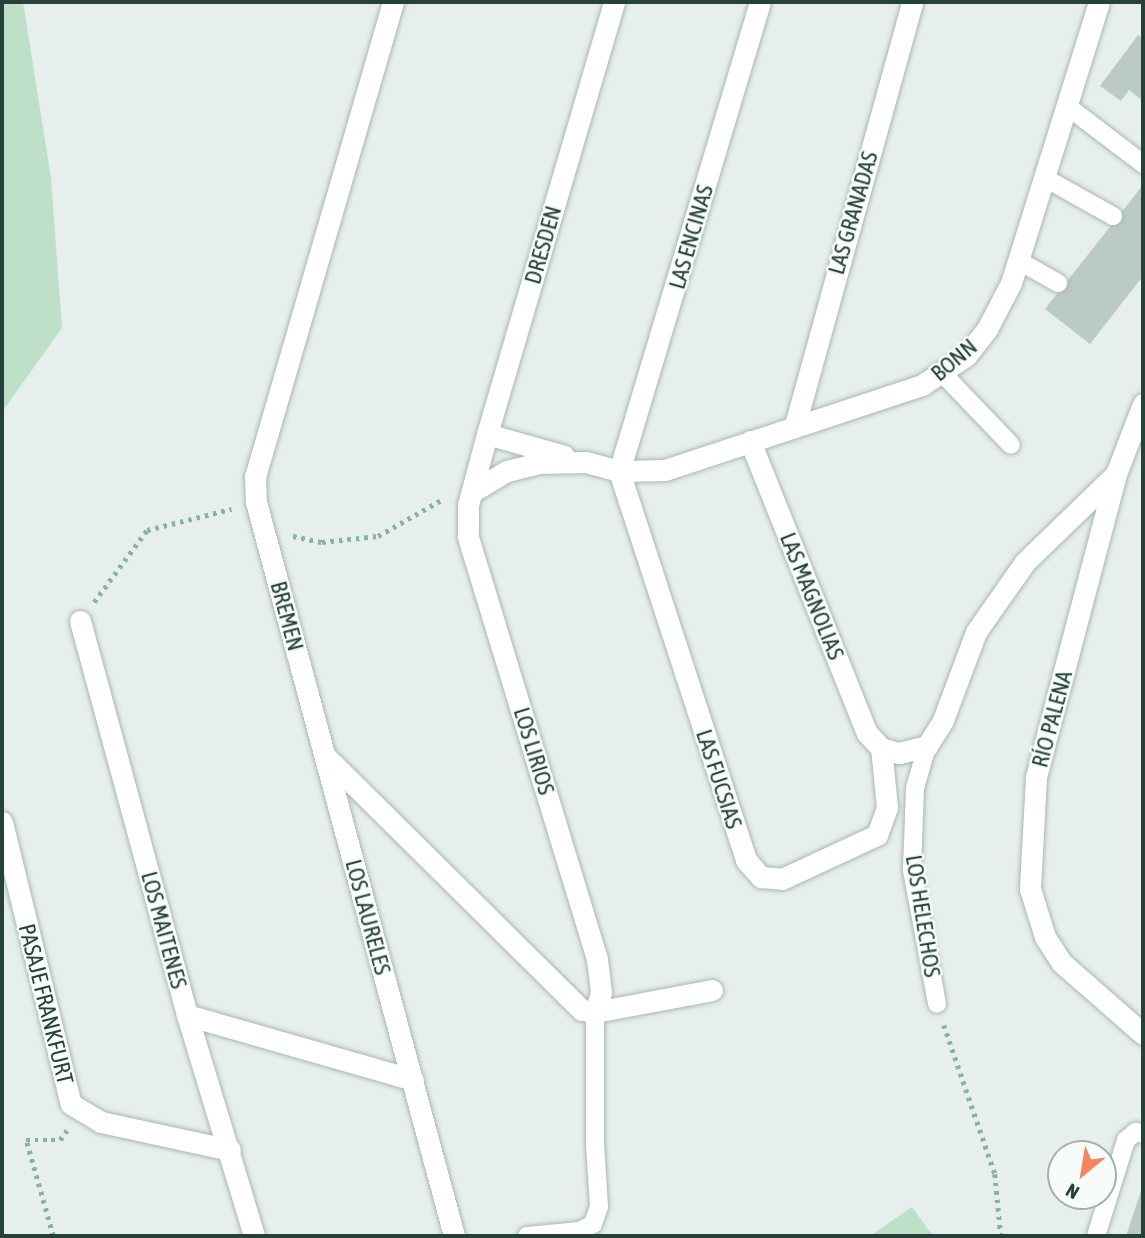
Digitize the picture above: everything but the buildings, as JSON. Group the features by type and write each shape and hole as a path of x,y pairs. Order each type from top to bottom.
{"street":[{"name":"BREMEN","path":"323,754 256,502 255,476 393,2"},
{"name":"DRESDEN","path":"475,490 487,434 614,2"},
{"name":"LAS ENCINAS","path":"619,471 760,2"},
{"name":"LAS GRANADAS","path":"795,425 912,2"},
{"name":"BONN","path":"487,434 619,471 665,470 922,385 943,374 966,356 987,329 1019,261 1099,2"},
{"name":"RÍO PALENA","path":"1143,404 1116,474 1037,777 1030,889 1045,937 1062,962 1120,1010 1143,1034"},
{"name":"LAS MAGNOLIAS","path":"750,441 867,733 881,748"},
{"name":"BONN","path":"475,490 507,471 538,463 586,462"},
{"name":"LAS FUCSIAS","path":"619,471 746,860 761,877 782,879 877,835 887,807 881,748"},
{"path":"881,748 899,753 927,746 943,720 976,632 1025,562 1116,474"},
{"name":"LOS LIRIOS","path":"475,490 468,505 468,536 597,959 601,992 595,1012"},
{"name":"LOS MAITENES","path":"80,621 187,1015 254,1236"},
{"path":"323,754 582,1010 595,1012 712,990"},
{"name":"LOS LAURELES","path":"323,754 414,1080 454,1236"},
{"name":"PASAJE FRANKFURT","path":"2,822 67,1093 79,1111 101,1122 230,1150"},
{"path":"1120,1010 1143,1012"},
{"path":"187,1015 414,1080"}],"lane":[{"path":"1067,106 1143,164"},
{"path":"1045,178 1112,216"},
{"path":"1019,261 1058,283"},
{"path":"943,374 1011,445"},
{"name":"LOS HELECHOS","path":"927,746 915,788 912,870 937,1004"},
{"path":"527,1236 580,1231 593,1224 600,1207 595,1143 595,1012"},
{"path":"1096,1236 1126,1140 1136,1132 1143,1134"}],"path":[{"path":"264,530 322,542 378,536 443,499 475,490"},
{"path":"80,621 146,530 256,502"},
{"path":"937,1004 995,1174 1001,1236"},
{"path":"53,1236 26,1140 61,1140 79,1111"}],"green space":[{"path":"2,2 23,2 51,178 62,328 2,412"},
{"path":"912,1207 933,1236 870,1236"}]}
